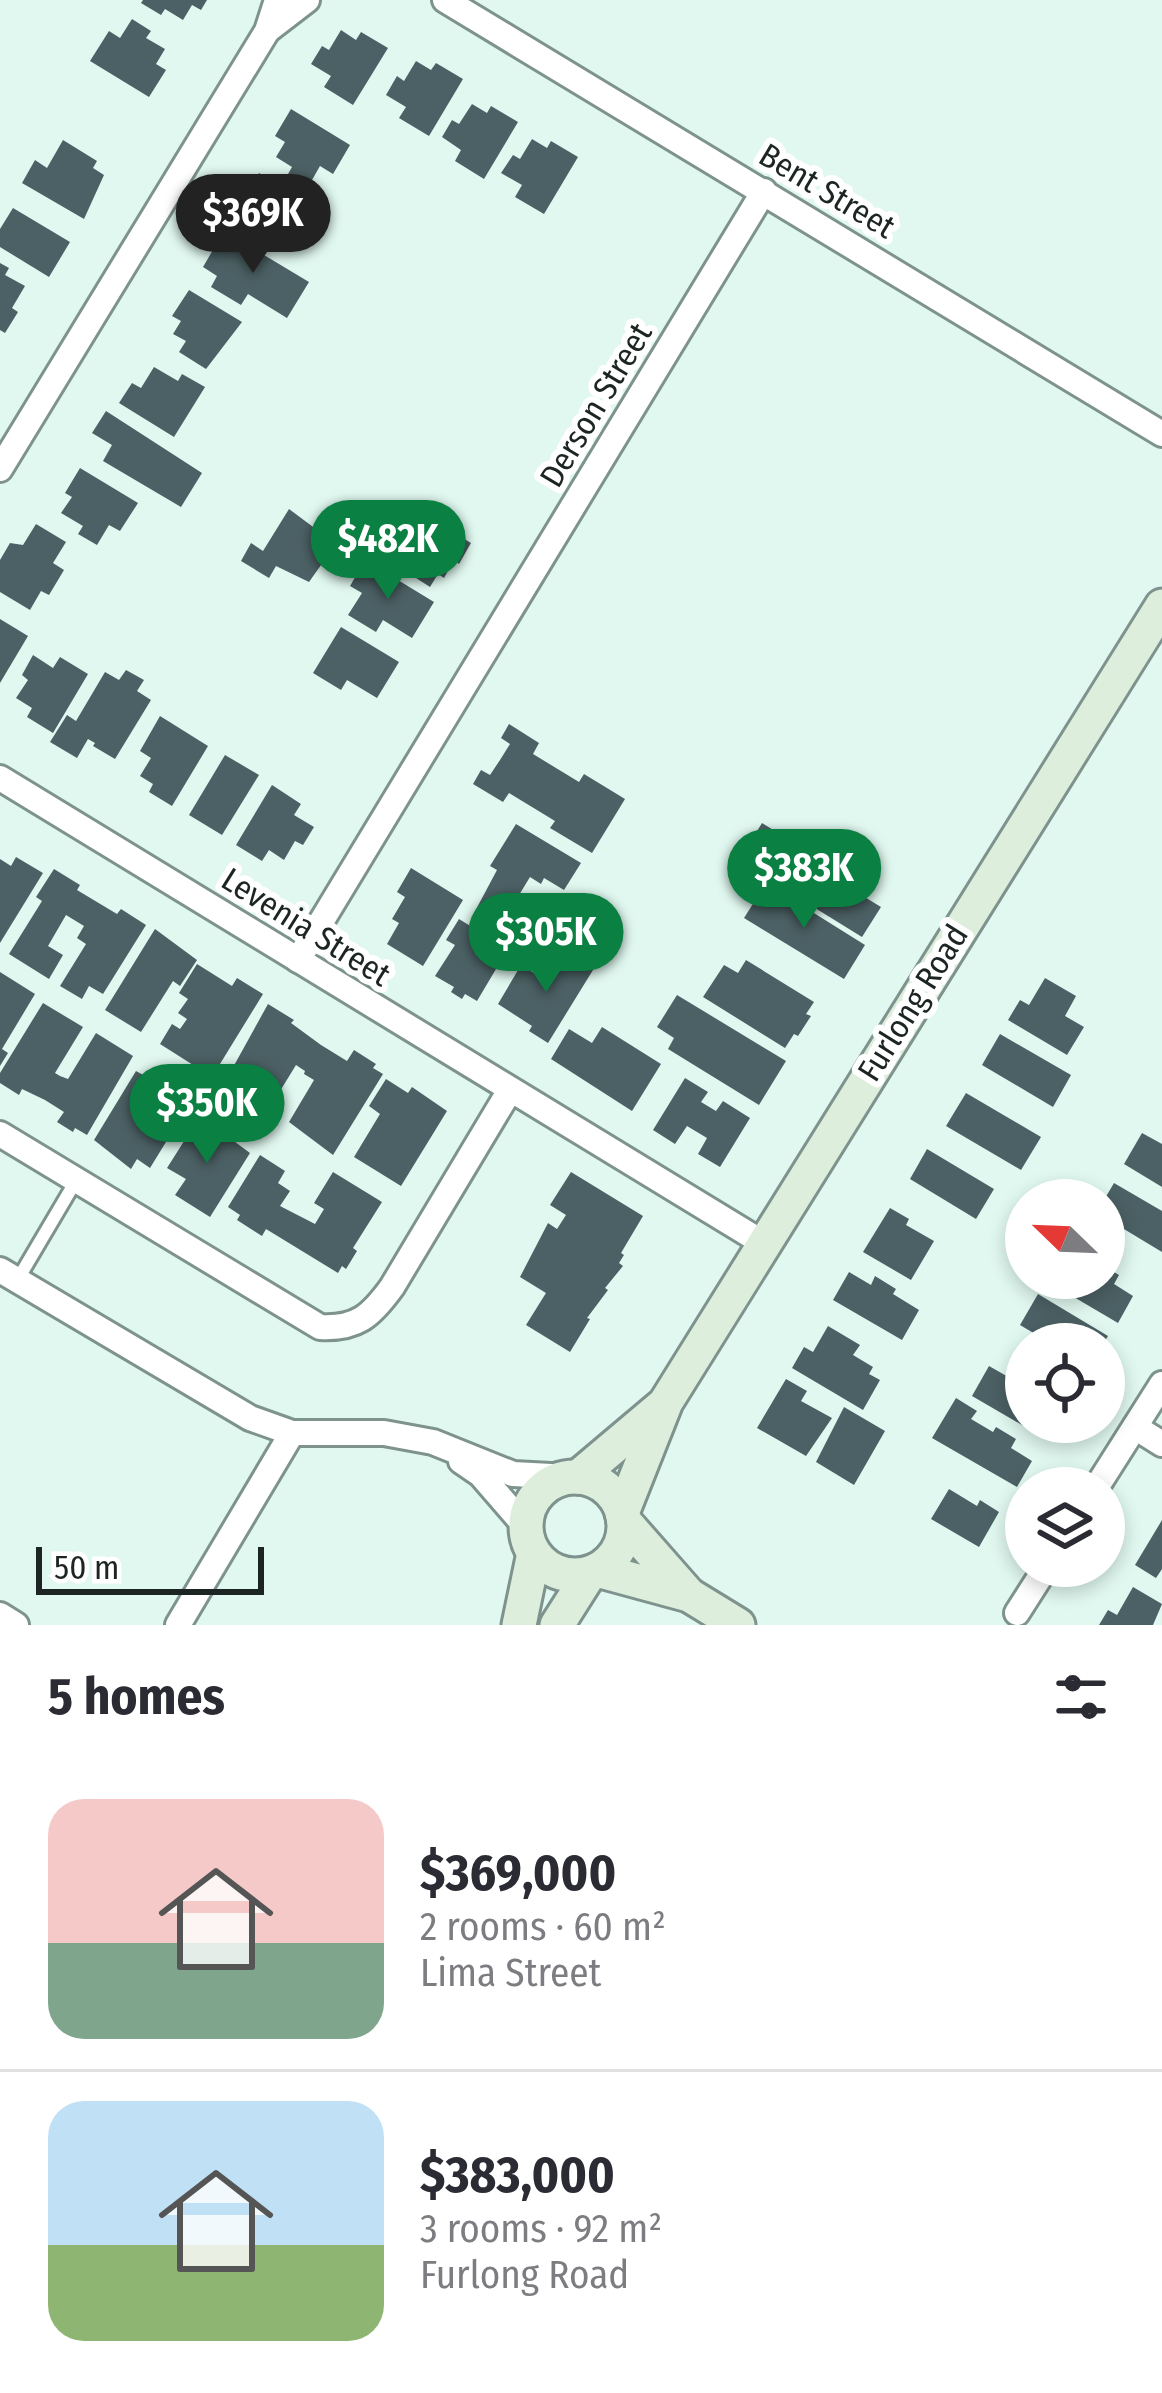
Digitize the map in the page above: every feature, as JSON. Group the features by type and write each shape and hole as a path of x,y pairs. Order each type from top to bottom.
{"main road":[{"name":"Furlong Road","path":"623,1517 666,1402 1162,606"},
{"name":"Furlong Road","path":"574,1477 666,1402"},
{"path":"519,1625 530,1540 528,1513 544,1489 574,1477 601,1484 689,1595"},
{"path":"557,1625 594,1571 618,1549 623,1517"},
{"path":"530,1540 559,1572 594,1571 689,1595 738,1625"}],"street":[{"path":"0,470 267,31 277,0"},
{"path":"267,31 308,0"},
{"name":"Bent Street","path":"451,2 1162,434"},
{"name":"Derson Street","path":"298,960 764,191"},
{"name":"Levenia Street","path":"0,778 763,1243"},
{"path":"0,1134 320,1327 345,1328 370,1317 392,1287 510,1090"},
{"path":"9,1275 233,1409 292,1433 384,1433 433,1442 513,1474 574,1477"},
{"path":"1109,1467 1162,1384"},
{"path":"1135,1427 1162,1444"},
{"path":"178,1625 292,1433"},
{"path":"433,1442 480,1474 530,1540"},
{"path":"1017,1613 1034,1587"},
{"path":"0,1615 16,1625"}],"lane":[{"path":"9,1275 77,1179"}],"building":[{"path":"143,0 207,0 201,10 192,5 183,20 165,9 161,15"},
{"path":"132,19 151,31 146,38 165,49 156,64 166,70 149,97 90,61 109,31 120,38"},
{"path":"341,30 356,40 361,32 388,48 353,105 324,87 331,76 311,64 322,46 329,50"},
{"path":"416,61 431,70 436,63 463,79 429,136 399,118 406,107 386,95 397,76 404,81"},
{"path":"472,104 487,113 491,106 518,122 484,179 455,161 461,150 442,137 452,120 459,124"},
{"path":"291,109 350,145 333,174 320,166 308,187 288,174 292,167 276,157 285,142 275,136"},
{"path":"532,139 547,148 551,141 578,157 544,214 515,197 522,185 501,173 513,155 520,159"},
{"path":"63,140 97,161 93,168 104,175 84,219 22,183 35,160 47,168"},
{"path":"259,173 314,207 285,252 255,234 261,223 237,209"},
{"path":"13,208 70,242 49,277 0,247 0,229"},
{"path":"224,231 309,282 287,318 248,294 241,305 211,287 217,276 203,267"},
{"path":"0,263 9,268 5,275 25,286 12,308 18,312 5,333 0,330"},
{"path":"189,290 242,322 206,369 179,352 186,341 173,334 181,321 172,316"},
{"path":"154,367 178,381 182,374 205,387 174,437 119,403 132,383 141,388"},
{"path":"106,411 202,473 181,507 103,461 112,445 92,433"},
{"path":"80,468 138,503 120,531 109,525 97,545 78,534 83,526 61,513 72,497 65,493"},
{"path":"405,503 471,543 459,564 454,560 444,578 438,574 430,587 399,567 409,550 385,536"},
{"path":"289,509 336,544 309,582 276,566 269,578 241,561 251,543 263,551"},
{"path":"36,524 66,542 53,563 64,570 49,595 41,591 30,610 0,592 0,560 10,543 23,545"},
{"path":"365,560 434,602 412,638 383,620 376,632 348,615 362,593 350,586"},
{"path":"0,619 28,636 0,683"},
{"path":"341,627 399,662 377,698 347,680 341,690 313,673"},
{"path":"33,655 53,668 60,657 88,674 53,733 27,717 32,708 16,698 28,680 22,675"},
{"path":"126,670 144,680 137,691 151,700 115,759 88,739 77,758 50,742 67,715 76,721 105,672 119,680"},
{"path":"160,716 208,746 172,806 149,792 153,784 140,776 151,758 140,751"},
{"path":"509,724 539,743 533,754 579,782 584,774 625,799 592,853 550,828 555,821 509,793 503,802 473,784 481,770 490,775 510,744 501,738"},
{"path":"225,755 259,775 222,835 189,815"},
{"path":"272,785 301,804 294,815 314,827 303,845 295,841 284,860 269,850 262,861 236,845"},
{"path":"762,823 830,865 834,857 867,878 858,893 881,907 862,937 739,861"},
{"path":"516,824 581,863 564,890 544,878 541,884 530,877 516,900 522,904 518,911 527,917 477,1001 465,994 462,999 451,992 454,987 435,976 455,945 446,940 459,919 480,932 486,923 473,915 497,870 490,866"},
{"path":"16,857 43,873 0,943 0,859 11,866"},
{"path":"411,868 463,900 423,966 387,944 399,923 392,919 405,897 397,892"},
{"path":"54,869 80,885 77,890 146,925 103,994 89,986 82,999 60,986 86,944 77,938 84,926 66,915 48,946 63,955 49,979 9,954 42,901 36,897"},
{"path":"766,883 865,945 844,979 744,918"},
{"path":"155,929 197,960 180,986 173,981 141,1032 105,1010"},
{"path":"563,951 593,970 548,1043 498,1004 521,965 545,980"},
{"path":"746,960 814,1002 806,1014 811,1016 785,1048 703,997 724,965 738,973"},
{"path":"197,964 232,986 237,978 263,994 212,1077 160,1044 172,1024 180,1029 187,1019 178,1013 188,999 179,993"},
{"path":"0,972 35,994 2,1049 8,1053 0,1066"},
{"path":"1045,978 1076,996 1065,1016 1084,1027 1067,1055 1008,1020 1020,1000 1029,1005"},
{"path":"677,995 786,1061 759,1105 668,1049 674,1038 657,1027"},
{"path":"43,1003 83,1027 55,1073 60,1076 68,1079 96,1033 133,1056 87,1135 57,1122 64,1112 45,1100 22,1089 19,1095 0,1083 0,1073"},
{"path":"268,1004 347,1061 354,1050 383,1074 333,1155 289,1122 314,1080 305,1071 296,1065 277,1096 256,1083 249,1094 226,1080"},
{"path":"602,1027 661,1064 632,1111 551,1059 569,1029 592,1043"},
{"path":"1000,1034 1071,1075 1053,1107 982,1065"},
{"path":"136,1071 152,1080 155,1074 179,1089 168,1107 182,1116 150,1168 137,1159 131,1169 94,1140"},
{"path":"685,1078 708,1092 701,1102 716,1111 723,1101 750,1118 720,1167 698,1154 707,1138 687,1126 675,1144 653,1130"},
{"path":"386,1079 408,1093 412,1087 447,1111 401,1186 354,1157 380,1114 369,1106"},
{"path":"966,1093 1041,1137 1021,1170 946,1126"},
{"path":"200,1116 250,1153 210,1217 175,1195 186,1179 167,1168"},
{"path":"1142,1133 1162,1144 1162,1187 1124,1164"},
{"path":"927,1149 994,1189 976,1219 910,1179"},
{"path":"260,1155 285,1171 278,1183 290,1191 280,1206 315,1224 324,1209 314,1203 333,1172 382,1202 353,1248 357,1251 346,1269 342,1266 338,1273 266,1229 262,1236 237,1220 240,1215 228,1207"},
{"path":"571,1172 643,1216 621,1253 623,1266 605,1288 570,1352 526,1325 546,1293 520,1277 548,1223 557,1229 566,1215 550,1205"},
{"path":"1125,1189 1162,1211 1162,1252 1125,1230"},
{"path":"890,1208 909,1219 906,1225 934,1241 911,1280 863,1252"},
{"path":"849,1272 871,1285 875,1276 919,1310 902,1340 833,1300"},
{"path":"1125,1291 1133,1296 1118,1323 1077,1299 1125,1299"},
{"path":"1035,1299 1046,1299 1086,1323 1021,1323"},
{"path":"828,1326 860,1345 853,1355 873,1367 869,1374 880,1380 863,1410 792,1368 804,1347 813,1352"},
{"path":"989,1366 1005,1375 1005,1415 972,1396"},
{"path":"786,1379 807,1391 801,1401 832,1418 806,1456 757,1428"},
{"path":"956,1398 977,1411 971,1419 993,1432 996,1427 1005,1432 1005,1443 1014,1443 1011,1448 1032,1461 1029,1467 1005,1467 1005,1480 932,1438"},
{"path":"844,1407 885,1431 854,1485 816,1462"},
{"path":"949,1489 977,1506 980,1500 999,1512 979,1547 931,1519"},
{"path":"1162,1520 1162,1569 1156,1578 1135,1565"},
{"path":"1133,1587 1162,1604 1153,1625 1099,1625 1108,1610 1117,1615"}]}
